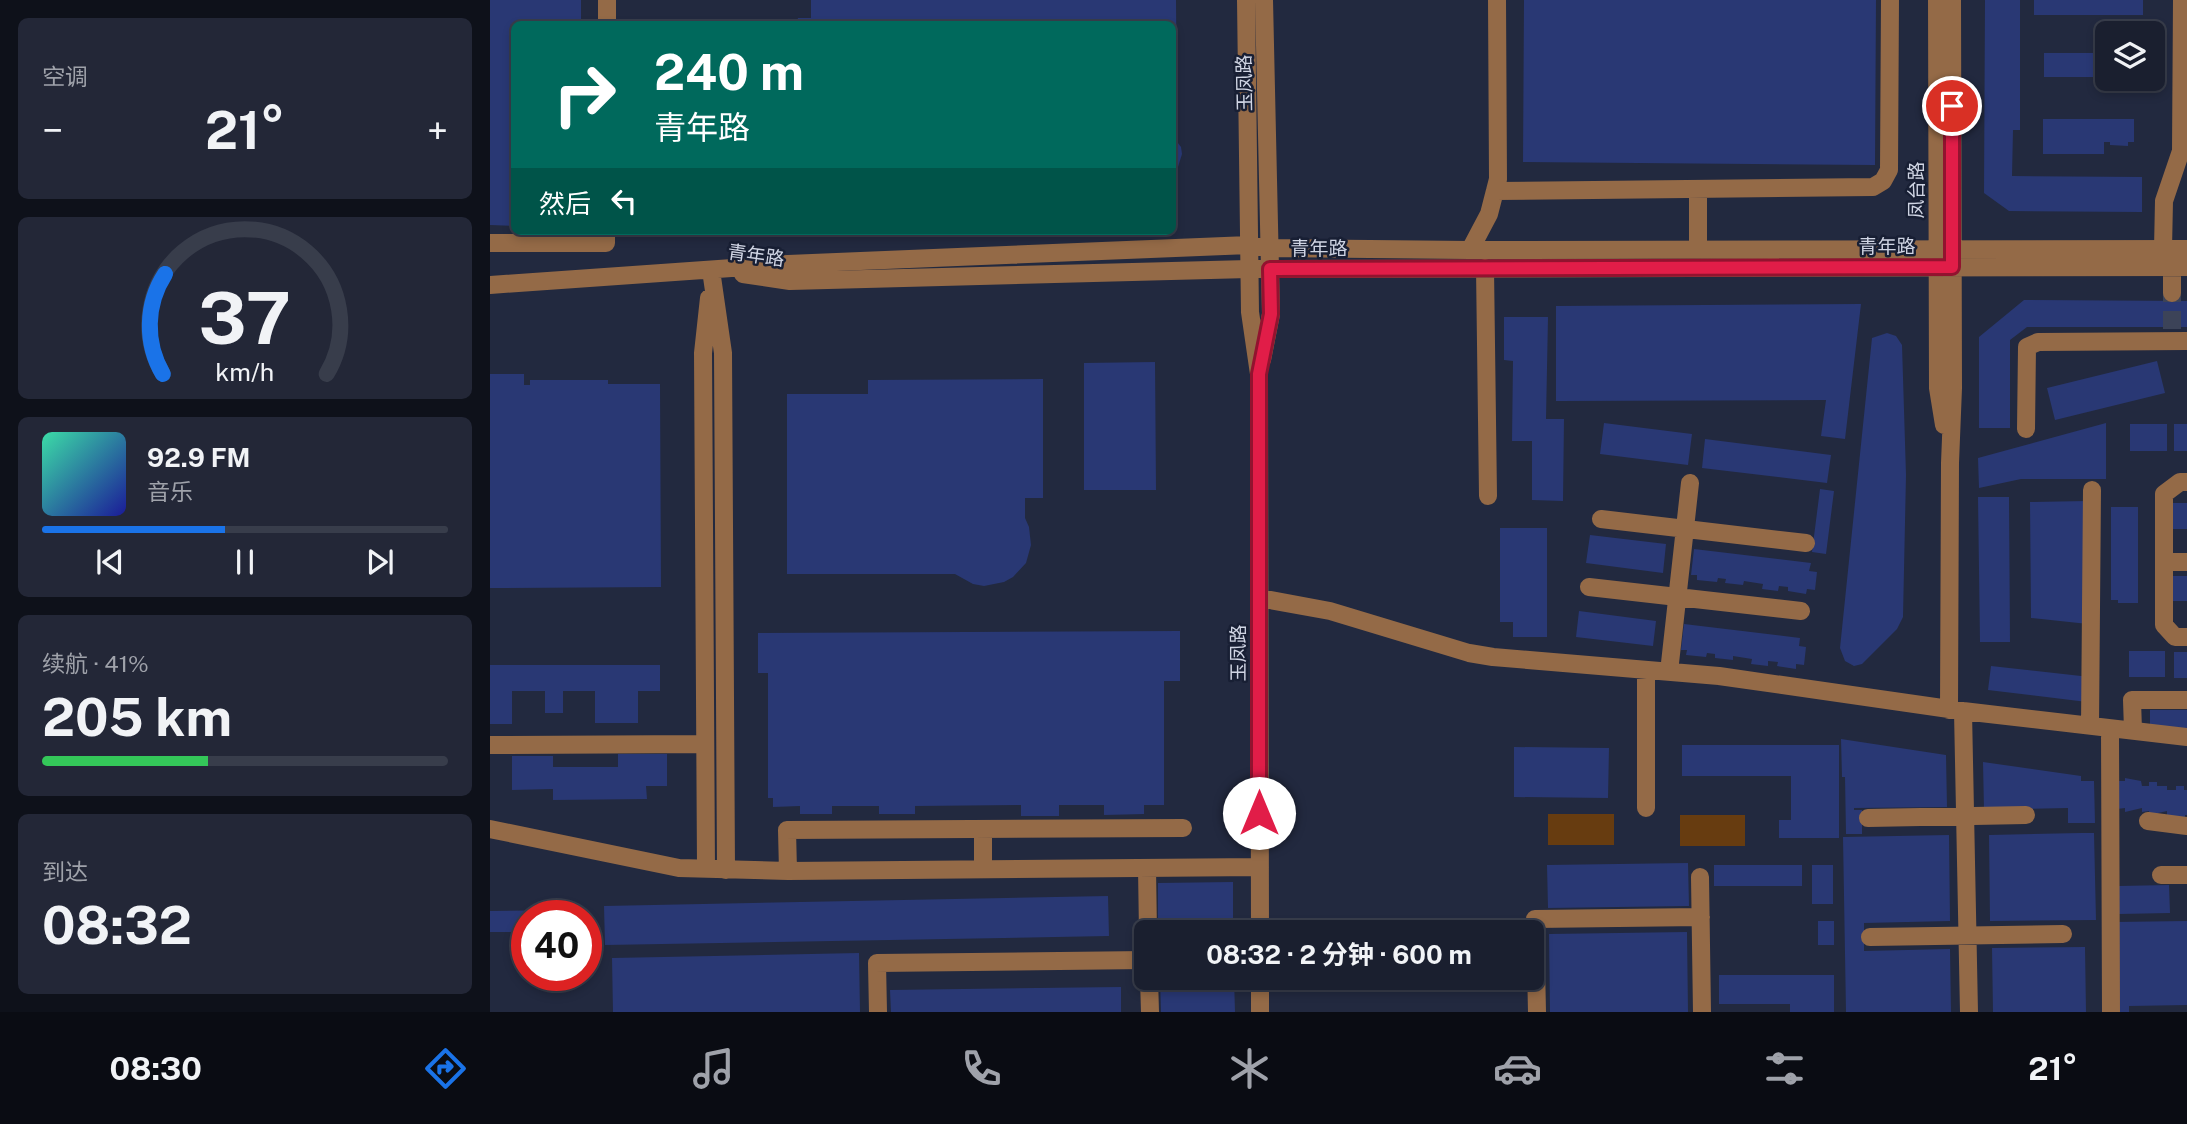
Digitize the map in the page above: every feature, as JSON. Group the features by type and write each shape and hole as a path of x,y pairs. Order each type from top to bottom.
{"street":[{"path":"607,0 607,21"},
{"name":"玉凤路","path":"1246,0 1250,312 1259,374 1259,920"},
{"name":"玉凤路","path":"1259,374 1271,314 1264,0"},
{"path":"1470,250 1489,214 1498,179 1497,0"},
{"path":"1495,191 1873,187 1883,181 1889,170 1890,0"},
{"name":"凤台路","path":"1937,0 1945,249"},
{"name":"凤台路","path":"1952,0 1945,267 1938,388 1950,463 1956,710 1965,816 1969,1012"},
{"path":"2163,249 2164,201 2180,151 2182,0"},
{"path":"1698,189 1698,249"},
{"path":"490,243 606,243 606,235"},
{"name":"青年路","path":"711,270 788,264 1249,245 1269,248 1470,250 2187,249"},
{"path":"2172,293 2179,267"},
{"name":"青年路","path":"711,270 790,281 1249,269 2179,267"},
{"path":"1485,268 1488,496"},
{"path":"490,285 711,270"},
{"path":"706,869 703,353 711,270"},
{"path":"711,270 723,353 726,870"},
{"path":"2026,429 2027,347 2038,342 2177,337"},
{"path":"2187,482 2180,482 2164,494 2164,625 2175,637 2187,637"},
{"path":"1669,672 1690,484"},
{"path":"2090,726 2092,490"},
{"path":"1601,519 1807,543"},
{"path":"2164,562 2187,562"},
{"path":"1589,587 1801,611"},
{"path":"1259,598 1330,611 1469,653 1493,657 1786,685 1956,710 2187,737"},
{"path":"1646,670 1646,808"},
{"path":"2133,730 2132,699 2187,700"},
{"path":"2110,729 2111,1012"},
{"path":"490,745 705,744"},
{"path":"1868,818 2026,815"},
{"path":"2148,821 2187,826"},
{"path":"788,871 787,830 1183,828"},
{"path":"490,829 679,868 788,871 1259,867"},
{"path":"983,829 983,869"},
{"path":"1147,868 1148,920"},
{"path":"2161,875 2187,875"},
{"path":"1700,877 1702,1012"},
{"path":"1537,1012 1535,919 1700,917"},
{"path":"1870,937 2063,934"},
{"path":"878,1012 877,963 1134,960"},
{"path":"1149,990 1150,1012"},
{"path":"1259,990 1259,1012"}],"shaded area":[{"path":"1548,814 1614,814 1614,845 1548,845"},
{"path":"1680,815 1745,815 1745,846 1680,846"}],"building":[{"path":"490,0 581,0 581,21 511,21 511,226 490,225"},
{"path":"811,0 1176,0 1177,123 1176,21 797,21 798,18 811,18"},
{"path":"1524,0 1876,0 1875,165 1523,162"},
{"path":"1985,0 2020,0 2020,130 2013,130 2012,176 2142,177 2142,212 2009,211 1984,193"},
{"path":"2034,0 2143,0 2143,15 2034,15"},
{"path":"2044,53 2095,53 2095,77 2044,77"},
{"path":"2043,119 2134,119 2134,142 2128,142 2128,146 2104,142 2104,154 2043,154"},
{"path":"1176,140 1182,154 1176,169"},
{"path":"2024,300 2187,301 2187,327 2027,327 2010,340 2010,428 1979,428 1979,337"},
{"path":"1861,304 1845,439 1821,436 1826,400 1556,401 1556,306"},
{"path":"1504,317 1548,317 1546,419 1564,419 1563,501 1532,500 1532,441 1512,441 1513,361 1504,360"},
{"path":"1887,333 1896,336 1902,345 1906,475 1903,617 1897,629 1862,664 1854,666 1845,661 1840,648 1872,338"},
{"path":"2157,361 2165,393 2055,420 2047,388"},
{"path":"1155,362 1156,490 1084,490 1084,363"},
{"path":"490,374 524,374 524,385 530,385 530,380 608,380 608,384 660,384 661,587 490,588"},
{"path":"1043,379 1043,498 1025,498 1025,518 1031,545 1026,563 1013,577 1004,582 984,586 973,584 955,574 787,574 787,394 868,394 868,380"},
{"path":"1604,423 1692,434 1688,465 1600,454"},
{"path":"2106,423 2106,479 2021,479 1979,488 1978,458"},
{"path":"2130,424 2167,424 2167,451 2130,451"},
{"path":"2174,424 2187,424 2187,451 2174,451"},
{"path":"1705,439 1831,455 1827,483 1702,468"},
{"path":"1820,489 1834,491 1826,554 1812,552"},
{"path":"1978,497 2009,497 2010,642 1980,642"},
{"path":"2087,501 2088,624 2031,618 2030,502"},
{"path":"2172,503 2187,503 2187,529 2172,529"},
{"path":"2111,507 2138,507 2138,603 2118,603 2118,600 2111,600"},
{"path":"1500,528 1547,528 1547,637 1513,637 1513,622 1500,622"},
{"path":"1590,535 1666,544 1663,573 1586,563"},
{"path":"1694,549 1811,563 1809,571 1817,572 1815,590 1807,589 1806,594 1788,591 1788,587 1779,586 1778,591 1762,589 1763,584 1744,581 1743,585 1725,583 1726,579 1718,578 1717,582 1697,580 1697,575 1691,575"},
{"path":"2173,576 2187,576 2187,601 2173,601"},
{"path":"1579,611 1656,621 1653,646 1576,637"},
{"path":"1684,624 1800,638 1799,646 1806,647 1804,665 1796,664 1796,669 1777,666 1778,662 1768,661 1768,666 1751,664 1752,659 1733,656 1733,660 1715,658 1715,654 1707,653 1706,657 1686,655 1687,650 1681,650"},
{"path":"1180,631 1180,681 1164,681 1164,805 1144,805 1144,814 1104,815 1104,805 1059,805 1059,816 1021,816 1021,805 915,806 915,814 879,814 879,806 832,806 832,814 800,814 800,806 773,807 773,798 768,798 768,673 758,673 758,633"},
{"path":"2129,651 2165,651 2165,677 2129,677"},
{"path":"2174,652 2187,652 2187,678 2174,678"},
{"path":"490,665 660,665 660,691 638,691 638,723 595,723 595,691 563,691 563,713 545,713 545,691 512,691 512,724 490,724"},
{"path":"1991,666 2090,677 2087,702 1988,690"},
{"path":"2150,710 2187,710 2187,733 2150,728"},
{"path":"1841,739 1946,755 1947,807 1854,808 1862,810 1862,834 1846,834"},
{"path":"1682,745 1839,745 1839,838 1779,838 1779,820 1791,820 1791,776 1682,776"},
{"path":"1514,747 1609,748 1608,798 1514,797"},
{"path":"618,754 667,754 667,786 646,786 647,799 553,800 553,789 512,790 512,756 553,756 553,767 618,767"},
{"path":"1983,762 2081,776 2081,781 2094,781 2095,823 2068,823 2068,808 1984,810"},
{"path":"2125,778 2141,781 2142,786 2157,782 2157,786 2167,786 2167,790 2184,786 2184,790 2187,790 2187,815 2177,819 2177,816 2167,816 2167,811 2149,815 2149,811 2142,812 2142,808 2125,812 2125,808 2117,809 2117,781 2125,781"},
{"path":"2094,833 2096,920 1990,921 1989,835"},
{"path":"1949,835 1950,921 1864,923 1864,951 1950,949 1951,1012 1846,1012 1843,837"},
{"path":"1688,863 1689,906 1548,908 1547,865"},
{"path":"1714,865 1802,865 1802,886 1714,886"},
{"path":"1812,865 1833,865 1833,904 1812,904"},
{"path":"1233,882 1233,920 1158,920 1158,883"},
{"path":"2169,885 2170,913 2119,914 2119,886"},
{"path":"1108,896 1109,936 605,945 604,906"},
{"path":"490,911 511,911 511,932 490,932"},
{"path":"1818,921 1834,921 1834,945 1818,945"},
{"path":"2187,921 2187,1005 2129,1006 2129,1012 2117,1012 2115,922"},
{"path":"1687,932 1688,1012 1550,1012 1549,934"},
{"path":"2085,947 2086,1012 1993,1012 1992,948"},
{"path":"859,953 860,1012 613,1012 612,958"},
{"path":"1719,975 1834,975 1834,1012 1790,1012 1790,1004 1719,1004"},
{"path":"1121,987 1121,1012 891,1012 890,990"},
{"path":"1160,990 1234,990 1235,1012 1161,1012"}],"tunnel":[{"path":"2172,293 2172,329"}],"route":[{"path":"1259,813 1259,374 1271,314 1270,269 1952,267 1952,106"}]}
